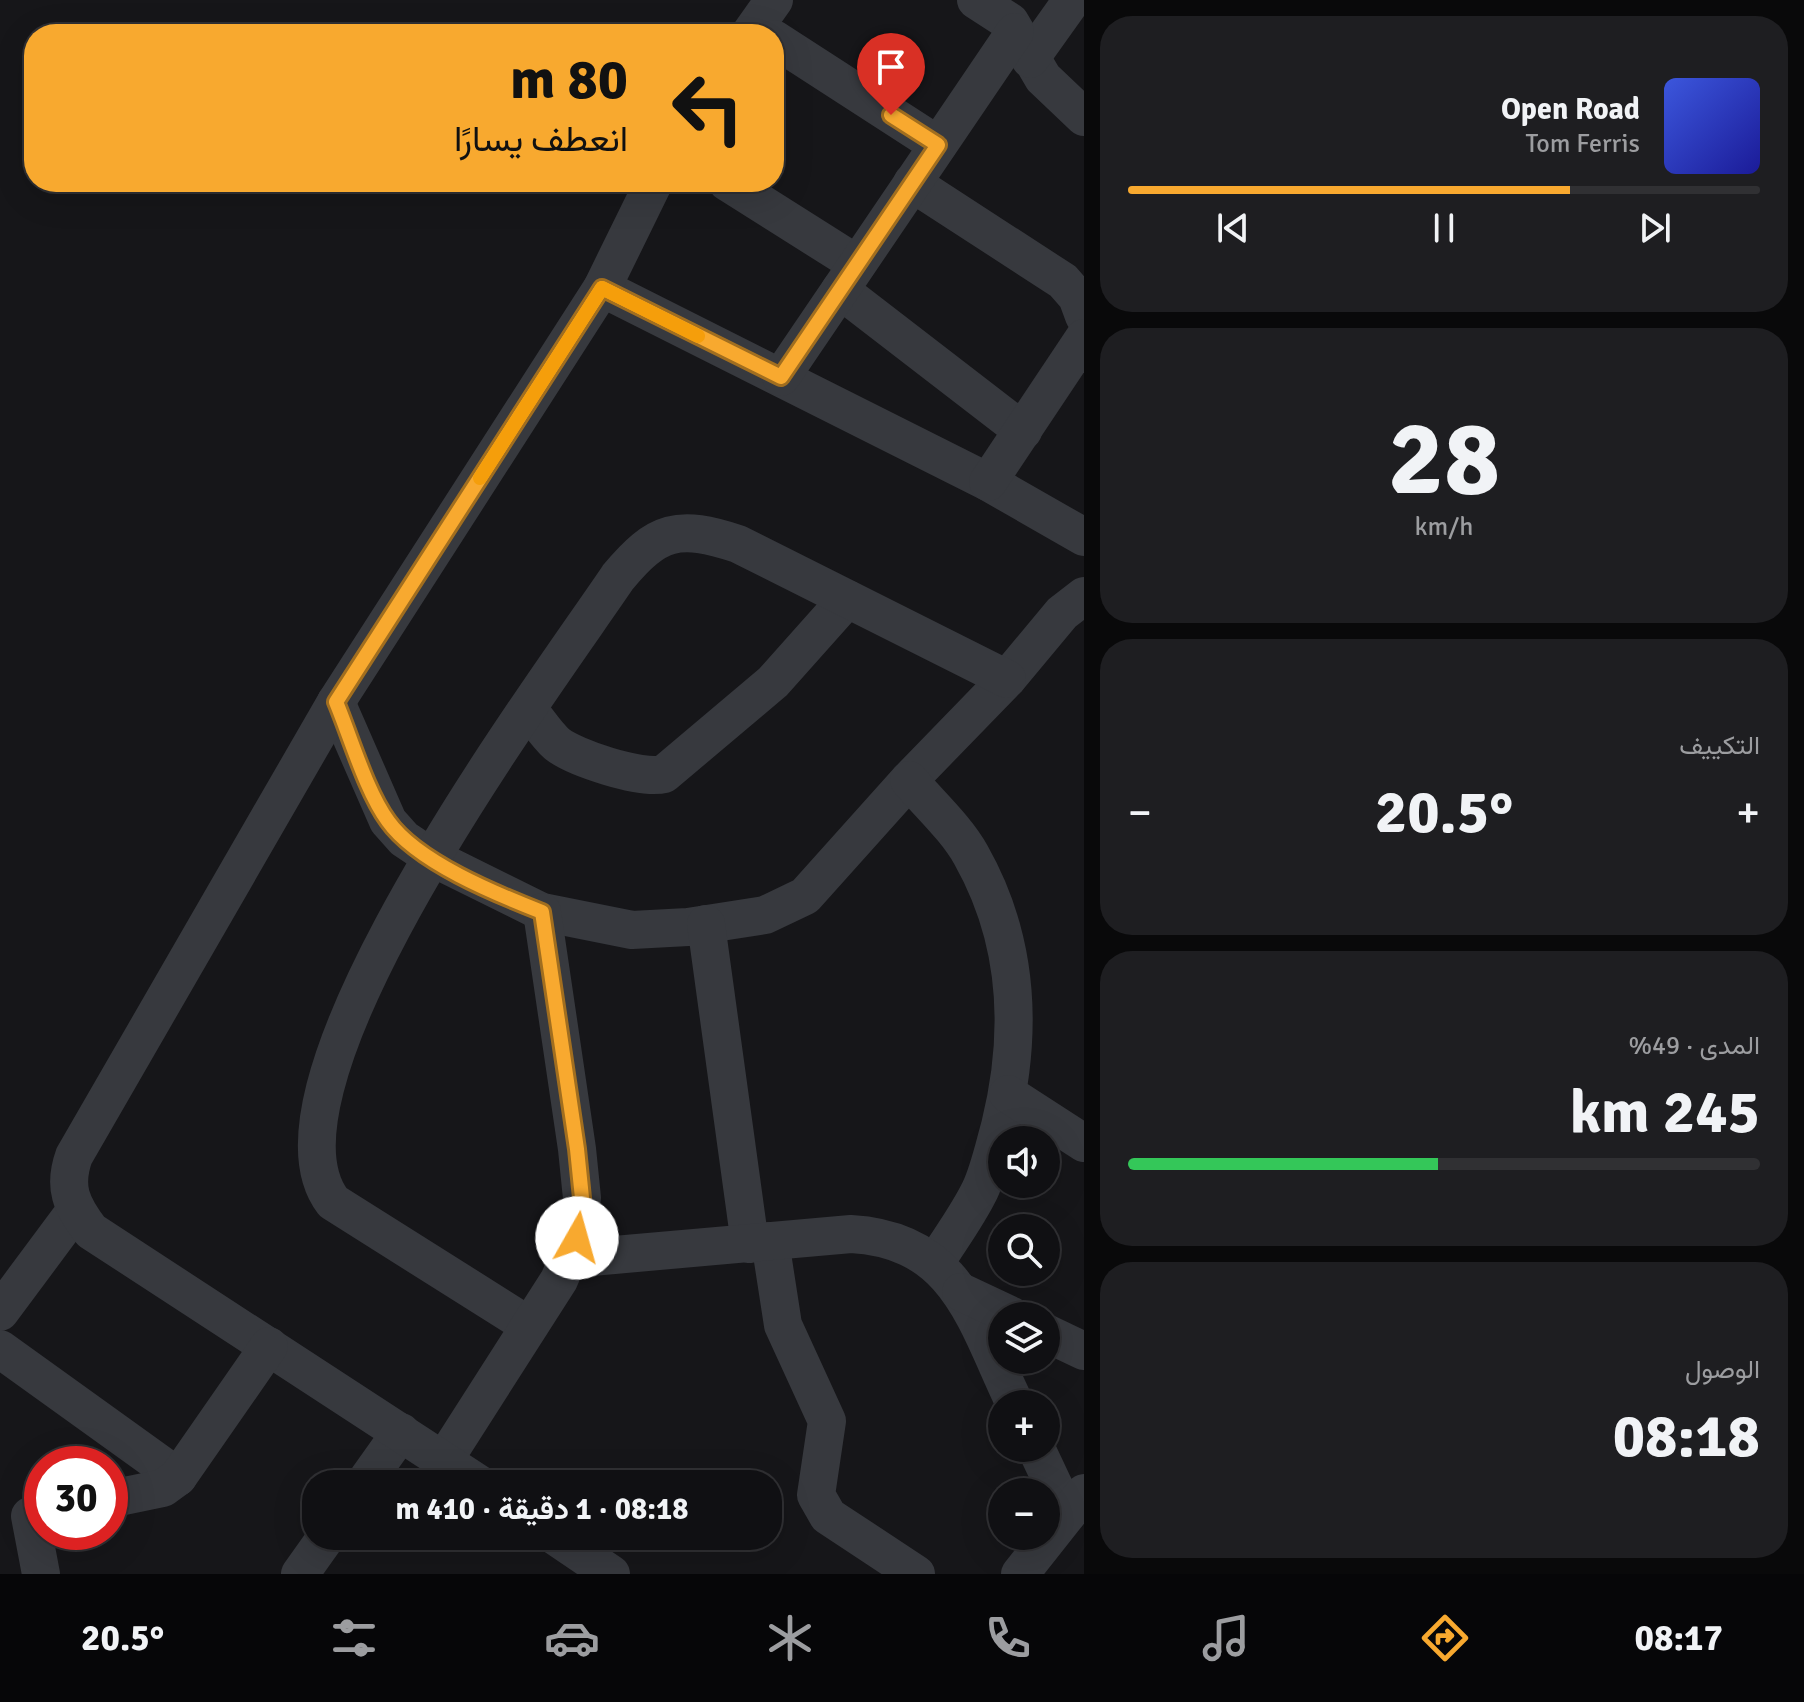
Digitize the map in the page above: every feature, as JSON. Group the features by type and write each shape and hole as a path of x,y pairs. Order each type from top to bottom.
{"street":[{"path":"976,0 1000,14 1053,90 1084,117"},
{"path":"781,377 938,145 1023,45 1072,0"},
{"path":"784,41 938,145"},
{"path":"912,183 1063,281 1077,297 1084,316"},
{"path":"459,1470 91,1231 75,1211 67,1187 74,1156 336,702 602,288 649,192"},
{"path":"740,192 848,277 1023,431"},
{"path":"602,288 988,482 1084,537"},
{"path":"988,482 1084,338"},
{"path":"528,1325 347,1214 326,1193 320,1178 318,1128 345,1022 431,857 618,577 649,542 668,534 714,536 738,544 1007,679"},
{"path":"336,702 388,821 404,839 431,857 542,912 632,930 706,924 765,915 805,896 909,780 1007,679 1062,613 1084,596"},
{"path":"529,710 550,737 569,752 644,775 664,774 773,682 847,599"},
{"path":"909,780 969,852 996,905 1012,970 1016,1036 1008,1094 980,1190 935,1263"},
{"path":"444,1460 569,1259 577,1238 582,1198 542,912"},
{"path":"706,924 760,1242 783,1325 827,1421 817,1482 820,1506 828,1516 916,1574"},
{"path":"1008,1094 1084,1143"},
{"path":"0,1312 75,1211"},
{"path":"569,1259 760,1242 876,1235 897,1239 935,1263 961,1292 1008,1390"},
{"path":"961,1292 988,1305"},
{"path":"1060,1340 1084,1351"},
{"path":"128,1495 163,1488 178,1477 269,1346"},
{"path":"0,1349 178,1477"},
{"path":"374,1470 401,1432"},
{"path":"1020,1574 1076,1503 1046,1462"},
{"path":"34,1550 41,1574"},
{"path":"303,1573 318,1550"},
{"path":"574,1550 604,1572"}],"slow traffic":[{"path":"480,478 602,288 698,336"}],"route":[{"path":"577,1238 582,1198 577,1149 542,912 511,900 404,839 380,806 336,702 602,288 781,377 938,145 891,115"}]}
